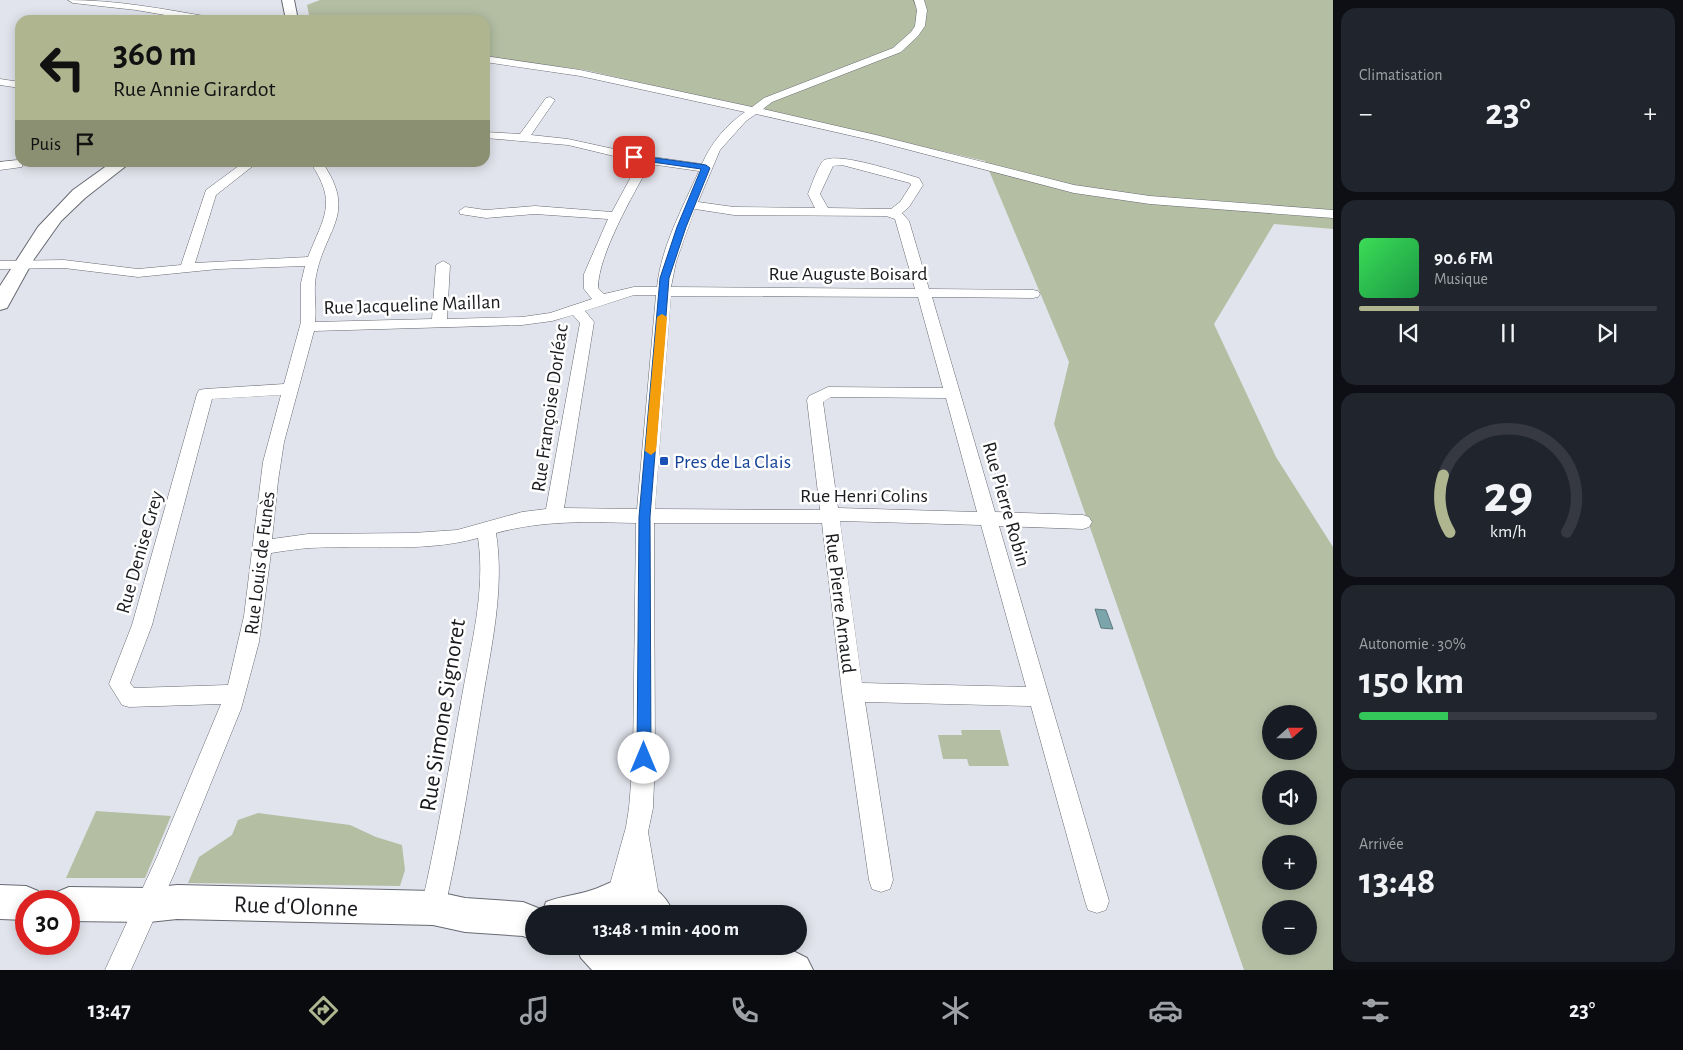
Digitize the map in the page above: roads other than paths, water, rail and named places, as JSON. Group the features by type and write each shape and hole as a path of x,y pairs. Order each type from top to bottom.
{"street":[{"path":"73,0 127,6 180,15"},
{"path":"288,0 291,15"},
{"path":"624,905 641,808 644,758 645,517 664,291 669,262 706,168 723,138 752,110 768,100 897,50 915,34 920,26 922,10 919,0"},
{"path":"490,60 580,73 752,110 867,136 1033,180 1097,194 1333,214"},
{"path":"524,137 550,100"},
{"path":"490,135 568,142 646,160 706,168"},
{"path":"601,300 591,289 591,274 616,216 646,160"},
{"path":"691,205 734,211 894,213 905,204 917,185 916,181 842,161 828,163 814,194 824,212"},
{"path":"0,166 15,164"},
{"path":"0,304 22,264 55,218 78,195 116,167"},
{"path":"186,269 210,193 243,167"},
{"name":"Rue Jacqueline Maillan","path":"320,167 330,181 334,203 309,278 310,308 307,327 522,321 552,317 634,291 664,291"},
{"path":"465,211 486,214 535,210 616,216"},
{"name":"Rue Pierre Robin","path":"894,213 903,220 1097,901"},
{"path":"0,265 64,264 138,273 236,264 315,261"},
{"path":"439,322 443,265"},
{"name":"Rue Auguste Boisard","path":"664,291 1033,294"},
{"name":"Rue Françoise Dorléac","path":"554,515 587,322 576,309"},
{"name":"Rue Louis de Funès","path":"118,970 149,906 236,694 257,603 269,479 289,389 307,327"},
{"name":"Rue Denise Grey","path":"236,694 129,698 119,684 142,625 205,394 289,389"},
{"name":"Rue Pierre Arnaud","path":"881,880 853,692 814,400 828,392 952,394"},
{"name":"Rue Henri Colins","path":"263,547 308,541 457,537 522,519 554,515 815,518 830,514 1083,522"},
{"name":"Rue Simone Signoret","path":"433,908 448,839 486,618 490,555 486,529"},
{"name":"Rue Pierre Arnaud","path":"853,692 1038,697"},
{"path":"0,902 15,902"},
{"name":"Rue d'Olonne","path":"80,904 149,906 177,902 433,908 466,915 525,920"},
{"path":"626,960 679,955"},
{"path":"737,955 794,970"}],"water":[{"path":"1095,609 1106,610 1113,629 1101,628"}],"place":[{"name":"Pres de La Clais","path":"664,461"}]}
